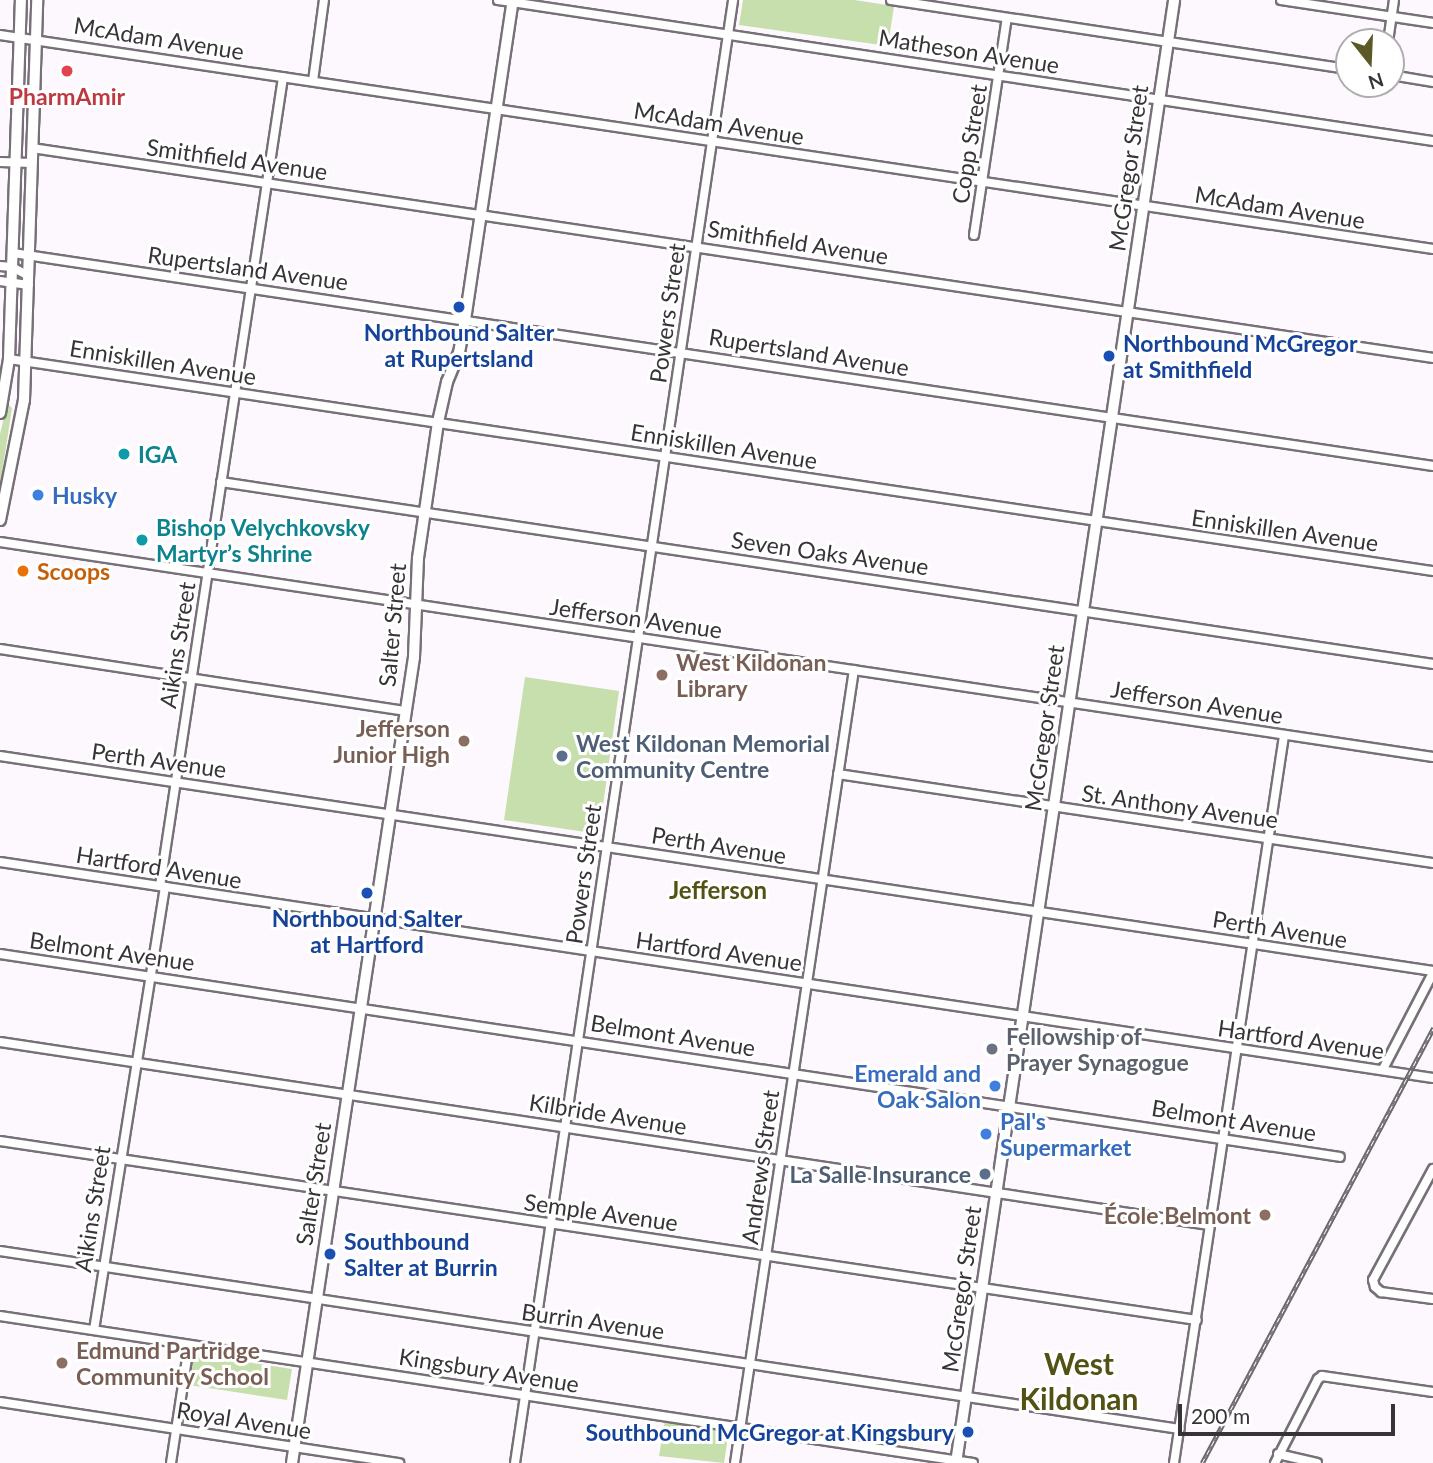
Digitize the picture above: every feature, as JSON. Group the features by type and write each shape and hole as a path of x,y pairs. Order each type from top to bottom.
{"main road":[{"path":"0,413 4,375 9,359 6,281 12,267 13,253 21,0"},
{"path":"0,520 20,418 26,361 37,0"},
{"name":"McGregor Street","path":"956,1462 1174,0"},
{"name":"Salter Street","path":"292,1463 406,711 418,606 418,558 438,422 465,320 513,1"},
{"path":"2,401 12,402 20,418"}],"street":[{"path":"313,81 324,0"},
{"name":"Matheson Avenue","path":"498,0 1433,141"},
{"name":"Powers Street","path":"515,1463 733,0"},
{"path":"891,0 1335,67"},
{"path":"1281,0 1433,23"},
{"path":"1390,28 1394,0"},
{"name":"Copp Street","path":"974,235 1007,18"},
{"name":"McAdam Avenue","path":"0,35 1433,249"},
{"name":"Aikins Street","path":"94,1330 150,976 191,678 283,76"},
{"path":"1405,77 1433,82"},
{"name":"Smithfield Avenue","path":"32,148 1433,358"},
{"path":"0,162 32,163"},
{"name":"Rupertsland Avenue","path":"13,253 1433,466"},
{"path":"0,265 12,267 29,281"},
{"path":"6,281 29,281"},
{"name":"Enniskillen Avenue","path":"9,359 1433,571"},
{"name":"Seven Oaks Avenue","path":"220,482 1433,664"},
{"name":"Jefferson Avenue","path":"0,542 1433,757"},
{"path":"0,649 406,711"},
{"name":"Andrews Street","path":"735,1463 854,670"},
{"path":"1174,1463 1284,736"},
{"name":"Perth Avenue","path":"0,756 1433,972"},
{"name":"St. Anthony Avenue","path":"838,774 1433,863"},
{"name":"Hartford Avenue","path":"0,862 1433,1078"},
{"name":"Belmont Avenue","path":"0,954 1223,1137 1340,1157"},
{"path":"1383,1069 1433,972"},
{"name":"Kilbride Avenue","path":"0,1042 1209,1225"},
{"name":"Semple Avenue","path":"0,1141 1197,1320"},
{"path":"1433,1170 1373,1280 1375,1287 1381,1292 1433,1299"},
{"name":"Burrin Avenue","path":"0,1251 1180,1429"},
{"name":"Kingsbury Avenue","path":"0,1316 973,1463"},
{"path":"171,1463 189,1345"},
{"path":"1275,1463 1322,1376 1433,1392"},
{"name":"Royal Avenue","path":"0,1402 399,1463"},
{"path":"1278,1454 1317,1463"}],"green space":[{"path":"743,0 854,0 894,6 888,46 739,25"},
{"path":"7,404 12,408 0,486 0,434"},
{"name":"West Kildonan Memorial Community Centre","path":"525,677 619,691 599,834 504,820"},
{"path":"193,1354 292,1369 287,1400 189,1385"},
{"path":"665,1420 729,1430 724,1463 659,1456"}],"railway":[{"path":"1202,1463 1433,1028"}],"place":[{"name":"PharmAmir","path":"67,71"},
{"name":"Northbound Salter at Rupertsland","path":"459,307"},
{"name":"Northbound McGregor at Smithfield","path":"1109,356"},
{"name":"IGA","path":"124,454"},
{"name":"Husky","path":"38,495"},
{"name":"Bishop Velychkovsky Martyr’s Shrine","path":"142,540"},
{"name":"Scoops","path":"23,571"},
{"name":"West Kildonan Library","path":"662,675"},
{"name":"Jefferson Junior High","path":"464,741"},
{"name":"West Kildonan Memorial Community Centre","path":"562,756"},
{"name":"Northbound Salter at Hartford","path":"367,893"},
{"name":"Fellowship of Prayer Synagogue","path":"992,1049"},
{"name":"Emerald and Oak Salon","path":"995,1086"},
{"name":"Pal's Supermarket","path":"986,1134"},
{"name":"La Salle Insurance","path":"985,1174"},
{"name":"École Belmont","path":"1265,1215"},
{"name":"Southbound Salter at Burrin","path":"330,1254"},
{"name":"Edmund Partridge Community School","path":"62,1363"},
{"name":"Southbound McGregor at Kingsbury","path":"968,1432"}],"district":[{"name":"Jefferson","path":"718,890"},
{"name":"West Kildonan","path":"1079,1380"}]}
